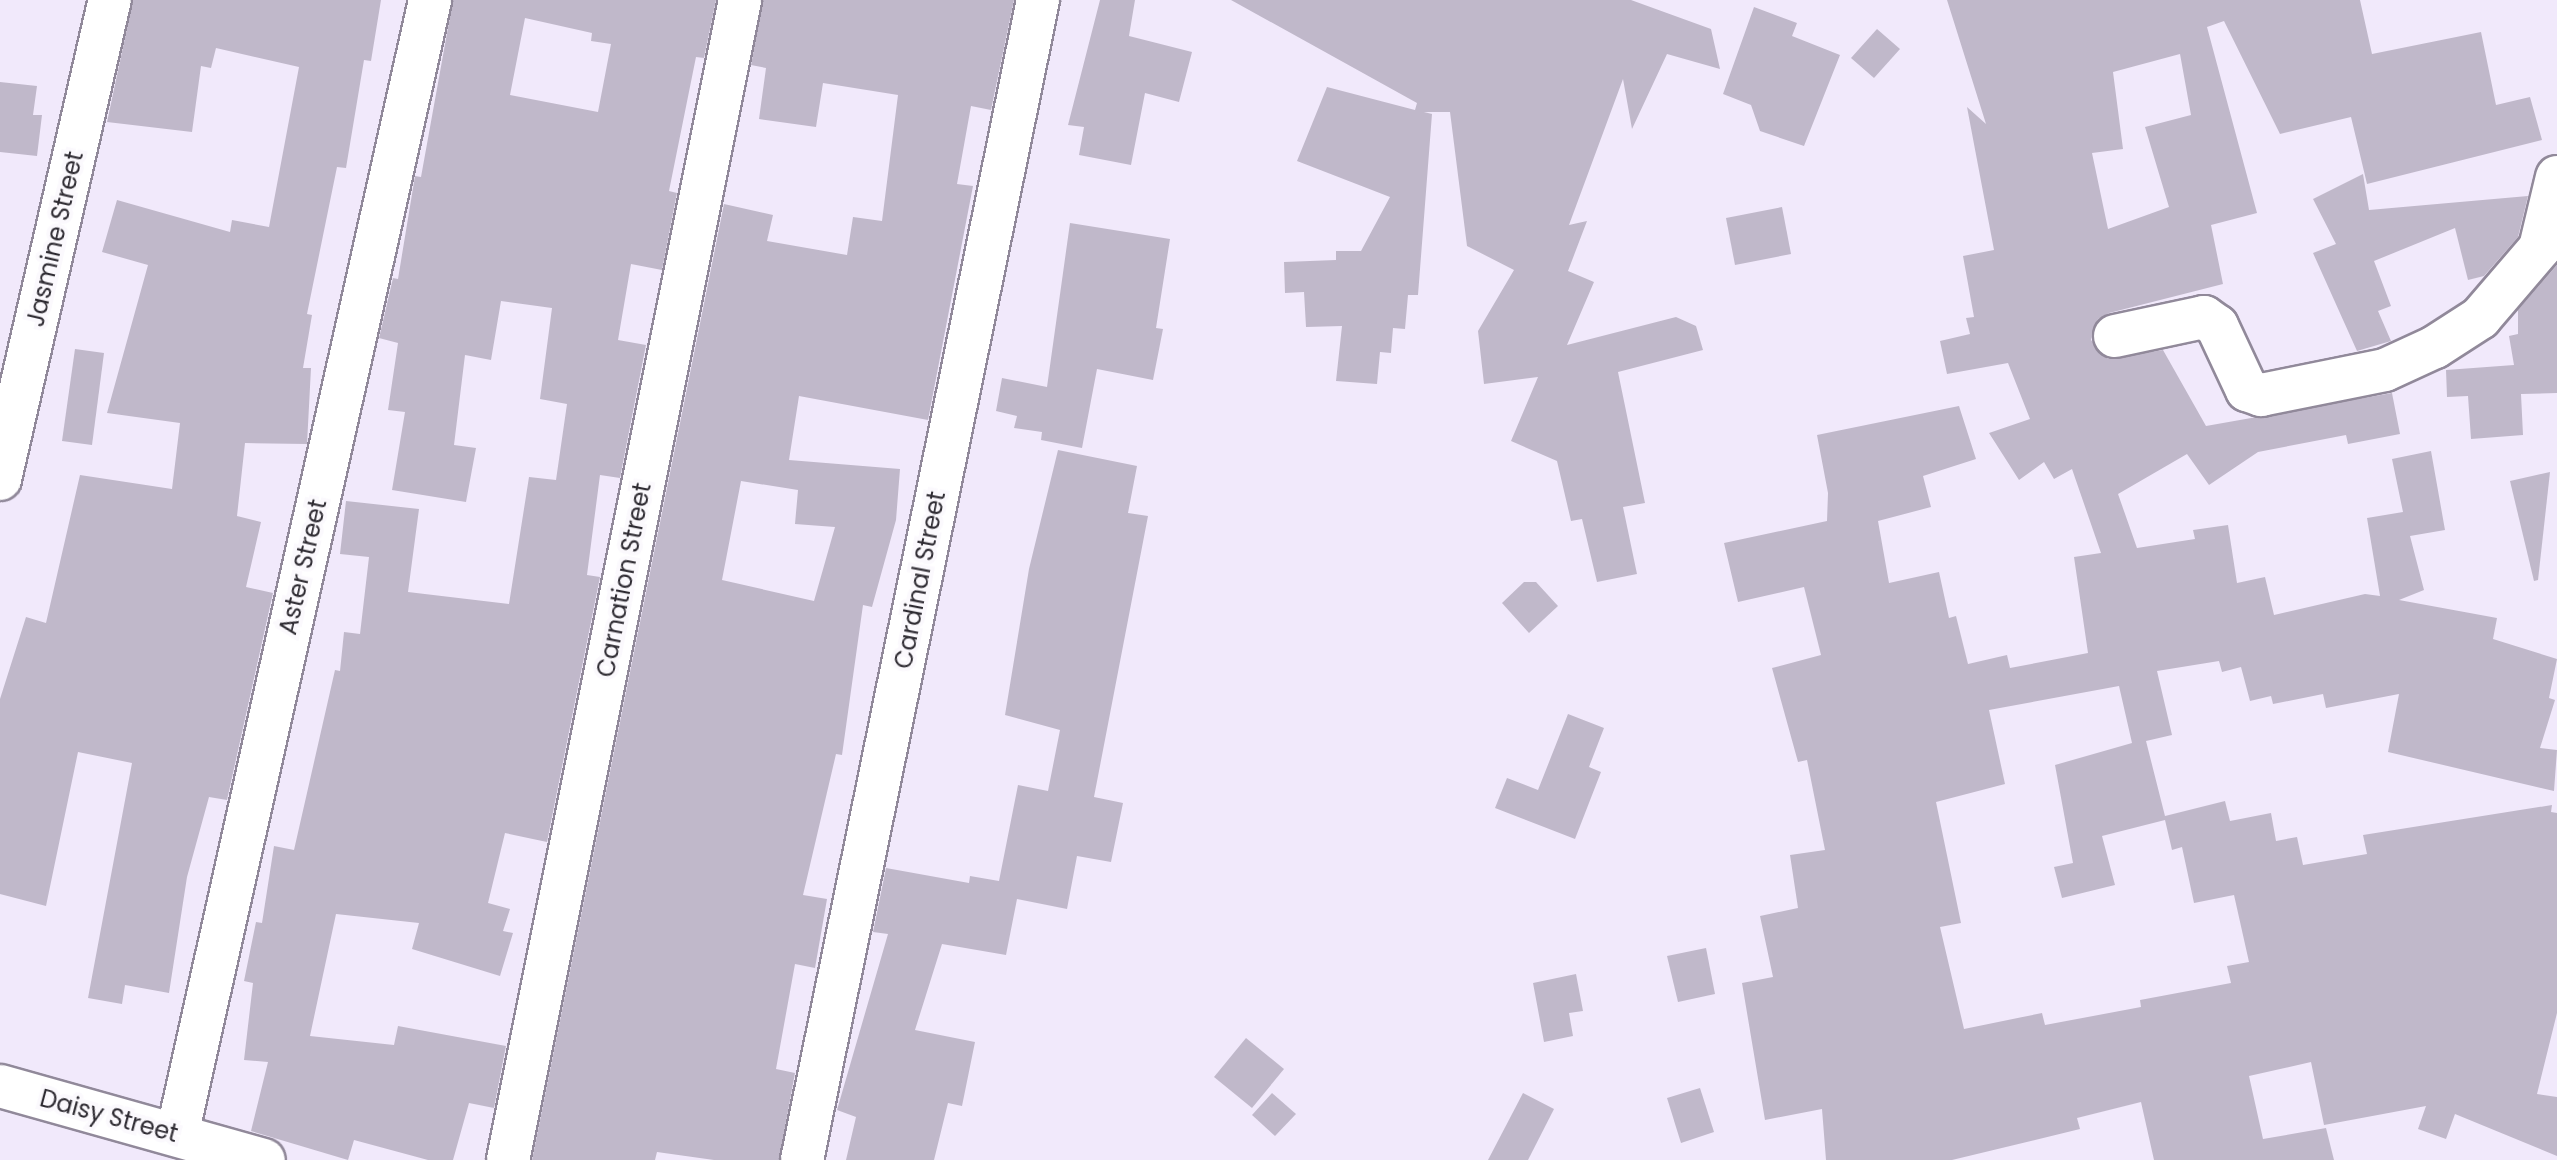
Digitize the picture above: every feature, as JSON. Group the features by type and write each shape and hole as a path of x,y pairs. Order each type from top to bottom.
{"street":[{"name":"Jasmine Street","path":"0,479 110,0"},
{"name":"Aster Street","path":"177,1135 430,0"},
{"name":"Carnation Street","path":"508,1160 740,0"},
{"name":"Cardinal Street","path":"802,1160 1038,0"},
{"path":"2115,336 2204,317 2217,326 2247,390 2278,395 2385,370 2435,347 2480,318 2548,249 2557,177"},
{"name":"Daisy Street","path":"0,1086 264,1160"}],"building":[{"path":"133,0 381,0 371,61 364,60 346,168 337,167 307,314 312,315 303,368 311,368 307,444 245,443 237,516 261,522 246,587 273,593 227,800 209,797 187,877 169,993 125,985 122,1004 88,998 132,763 78,752 46,906 0,894 0,699 26,617 46,623 80,475 172,489 180,423 107,413 148,265 102,252 117,200 230,232 232,220 269,227 299,67 216,48 211,68 201,66 192,132 107,122"},
{"path":"453,0 716,0 704,58 696,57 669,191 677,193 662,270 631,264 618,340 646,345 620,478 600,475 587,575 600,577 547,842 505,833 488,903 510,909 503,931 513,933 500,976 412,949 419,923 336,914 310,1036 394,1045 398,1026 506,1046 494,1108 469,1103 453,1160 428,1160 354,1140 348,1160 251,1131 268,1062 244,1060 253,983 244,981 256,922 262,923 274,846 294,850 335,670 340,671 344,632 360,634 369,557 340,554 346,501 419,509 408,592 509,604 529,477 556,480 567,404 540,399 552,308 501,301 491,360 465,355 454,445 476,448 466,502 392,490 405,412 388,410 398,343 379,338 393,278 398,279 415,176 421,177","holes":["525,18 592,33 591,41 611,44 598,112 510,95"]},
{"path":"763,0 1014,0 991,110 971,106 957,184 973,186 928,420 799,396 789,460 900,469 896,520 872,607 863,605 842,755 836,754 803,895 827,899 815,968 795,964 776,1069 795,1073 779,1160 714,1160 657,1152 655,1160 532,1160 724,204 773,215 767,241 847,255 853,217 882,221 898,95 823,83 816,127 759,119 766,68 751,65","holes":["741,481 798,490 795,524 835,527 814,601 722,580"]},
{"path":"1100,0 1135,0 1129,36 1192,52 1179,102 1145,93 1131,165 1079,155 1084,127 1068,125"},
{"path":"1231,0 1631,0 1711,29 1720,69 1667,54 1632,129 1623,79 1569,225 1587,221 1568,271 1594,282 1567,345 1676,317 1696,326 1703,350 1618,372 1645,503 1623,507 1637,574 1597,582 1582,519 1571,521 1557,461 1511,441 1538,377 1484,384 1478,331 1514,270 1467,246 1450,112 1424,112 1432,114 1418,295 1408,295 1405,329 1393,328 1391,353 1380,352 1377,384 1336,381 1342,326 1306,327 1304,292 1285,293 1284,262 1336,260 1336,251 1361,251 1390,197 1297,161 1327,87 1415,110 1417,103"},
{"path":"1947,0 2360,0 2372,54 2481,32 2496,105 2530,97 2542,140 2367,184 2351,117 2280,134 2224,21 2207,27 2257,213 2211,225 2223,284 2109,313 2098,319 2091,340 2108,359 2163,350 2206,426 2392,393 2400,434 2348,444 2346,435 2258,452 2209,485 2187,454 2118,494 2137,548 2195,539 2193,530 2228,525 2237,583 2265,577 2274,615 2365,594 2380,596 2367,518 2403,512 2392,459 2431,451 2445,530 2410,536 2424,590 2399,600 2497,618 2493,639 2557,659 2549,698 2555,700 2540,748 2557,750 2554,791 2388,752 2399,694 2326,708 2323,694 2273,704 2271,696 2250,701 2241,667 2222,672 2219,661 2157,671 2172,735 2146,741 2165,816 2225,801 2230,821 2271,813 2276,841 2297,837 2303,865 2367,854 2363,835 2552,805 2551,812 2557,813 2557,1013 2537,1094 2557,1097 2557,1156 2455,1114 2446,1139 2418,1129 2426,1106 2324,1125 2311,1062 2249,1076 2263,1139 2326,1128 2334,1160 2154,1160 2141,1102 2077,1118 2080,1129 1952,1160 1826,1160 1822,1109 1765,1120 1742,983 1773,977 1760,916 1798,908 1790,855 1825,850 1807,760 1798,762 1772,668 1821,655 1804,587 1738,602 1724,543 1827,521 1828,493 1817,435 1959,406 1976,459 1923,476 1931,507 1878,521 1889,583 1939,572 1949,618 1956,616 1968,664 2007,655 2010,668 2088,653 2074,557 2101,553 2072,469 2054,479 2044,462 2019,480 1989,433 2030,419 2008,363 1947,374 1940,341 1970,334 1966,318 1974,317 1963,256 1994,250 1967,107 1986,124","holes":["2180,54 2191,115 2145,127 2169,207 2108,229 2092,153 2123,149 2113,72","2119,686 2132,743 2055,765 2073,863 2054,867 2062,898 2115,885 2102,836 2165,820 2172,850 2182,847 2194,903 2234,895 2249,962 2227,966 2231,983 2140,1000 2141,1007 2045,1025 2042,1013 1964,1029 1940,927 1961,923 1936,802 2005,784 1989,710"]},
{"path":"1754,7 1797,23 1792,36 1840,55 1804,146 1760,131 1751,105 1723,94"},
{"path":"1877,29 1900,49 1874,78 1851,58"},
{"path":"0,82 37,86 33,115 42,115 37,156 0,152"},
{"path":"2363,174 2369,210 2528,196 2518,237 2484,276 2468,280 2455,228 2374,261 2391,306 2378,311 2391,341 2357,351 2313,253 2336,244 2313,199"},
{"path":"1782,207 1791,254 1735,265 1726,218"},
{"path":"1070,223 1170,239 1156,328 1163,329 1153,380 1097,369 1082,448 1041,440 1042,432 1014,428 1017,416 996,411 1002,378 1047,387"},
{"path":"2557,265 2557,393 2521,394 2523,435 2471,439 2468,396 2447,397 2446,370 2514,365 2509,336 2518,334 2518,310"},
{"path":"75,349 104,353 92,445 62,441"},
{"path":"1058,450 1137,466 1128,513 1148,516 1094,797 1123,803 1111,862 1077,856 1067,909 1017,899 1006,955 942,944 915,1030 975,1042 962,1106 948,1103 934,1160 846,1160 856,1117 837,1110 888,934 873,932 886,868 969,883 970,876 999,881 1018,785 1048,791 1060,730 1005,715 1029,569"},
{"path":"2550,472 2538,580 2534,581 2510,481"},
{"path":"1524,582 1536,582 1558,606 1529,633 1502,603"},
{"path":"1568,714 1604,728 1589,767 1601,772 1575,839 1495,808 1507,778 1538,790"},
{"path":"1706,948 1715,994 1678,1002 1667,956"},
{"path":"1576,974 1583,1011 1569,1013 1573,1036 1544,1042 1533,983"},
{"path":"1246,1038 1284,1069 1252,1108 1214,1077"},
{"path":"1700,1088 1714,1132 1681,1143 1667,1098"},
{"path":"1272,1093 1296,1114 1275,1136 1252,1115"},
{"path":"1523,1093 1554,1109 1528,1160 1488,1160"}]}
